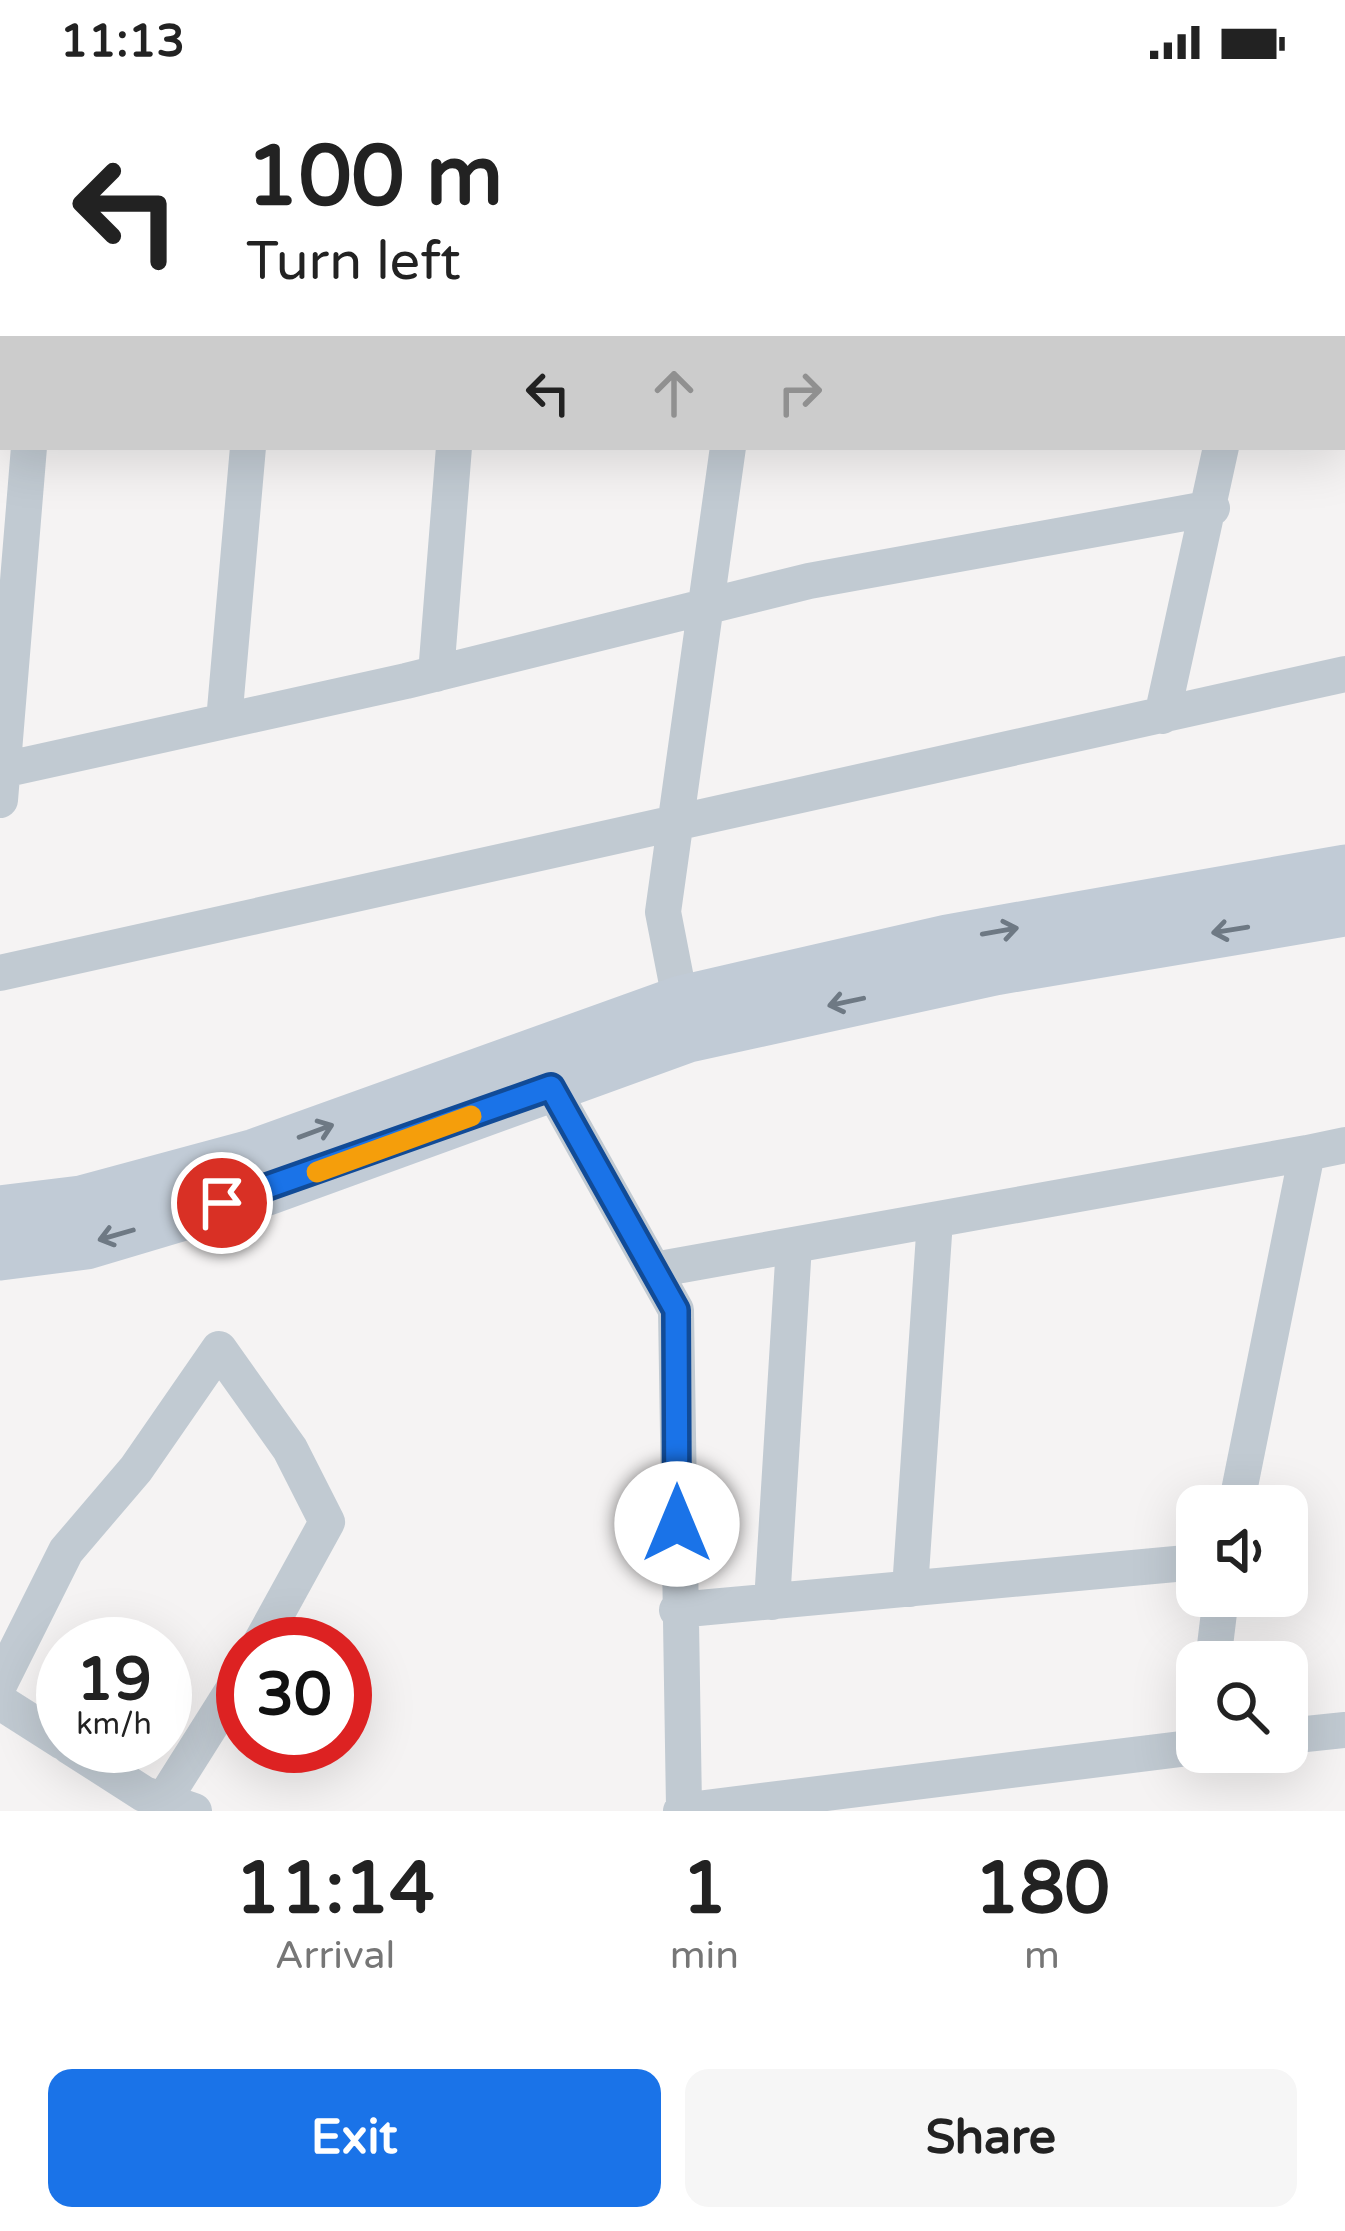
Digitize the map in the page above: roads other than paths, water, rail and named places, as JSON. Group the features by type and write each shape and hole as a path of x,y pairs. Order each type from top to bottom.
{"main road":[{"path":"0,1211 81,1201 255,1154 946,940 1345,870"},
{"path":"0,1255 86,1244 267,1190 551,1087 684,1019 1345,911"}],"street":[{"path":"29,450 1,785 224,721 436,674 809,581 1212,508"},
{"path":"224,721 248,450"},
{"path":"436,674 454,450"},
{"path":"684,1019 663,912 728,450"},
{"path":"1162,716 1212,508 1221,450"},
{"path":"0,973 1345,674"},
{"path":"551,1087 676,1310 682,1809 1176,1750"},
{"path":"654,1270 1345,1144"},
{"path":"1240,1485 1307,1153"},
{"path":"910,1589 935,1220"},
{"path":"772,1602 794,1245"},
{"path":"0,1683 66,1551 136,1469 219,1349 290,1449 327,1522 275,1617"},
{"path":"677,1610 1176,1564"},
{"path":"0,1702 36,1725"},
{"path":"118,1773 178,1806 216,1729"},
{"path":"1308,1734 1345,1730"}]}
